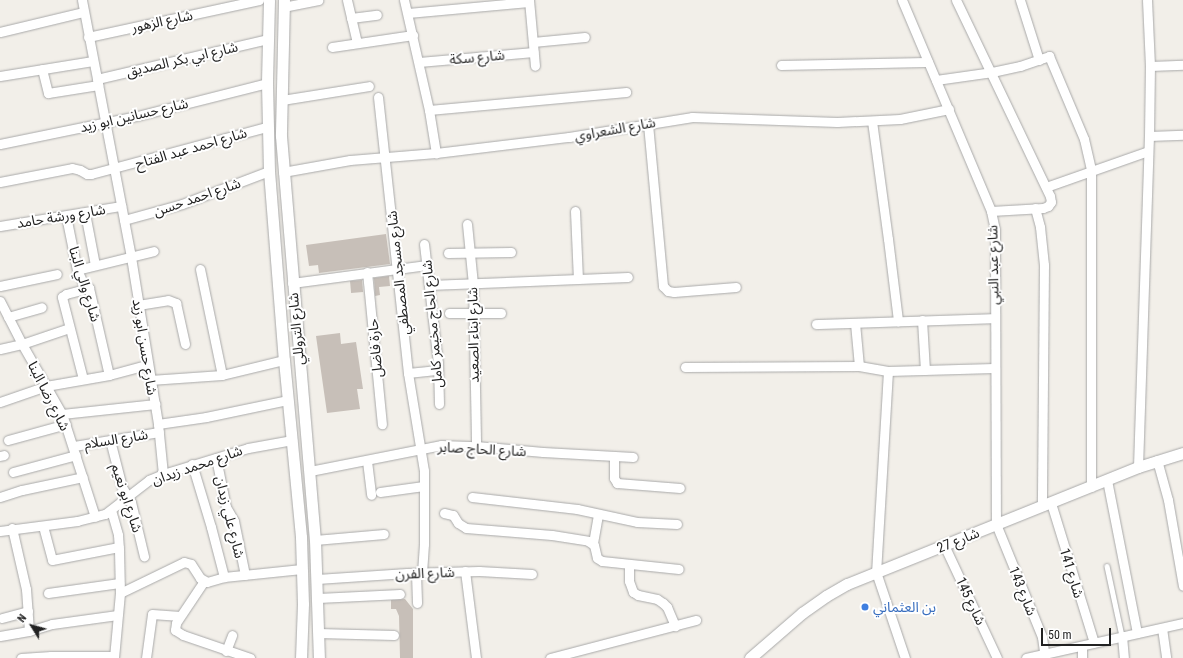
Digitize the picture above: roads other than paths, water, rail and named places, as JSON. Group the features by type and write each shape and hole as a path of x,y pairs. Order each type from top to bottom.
{"street":[{"name":"شارع حسن ابو زيد","path":"82,0 83,12 106,122 131,257 158,428 163,474"},
{"name":"شارع الزهور","path":"88,37 259,0"},
{"name":"شارع التروللي","path":"269,0 267,39 267,127 269,171 284,360 299,511 302,569 301,658"},
{"path":"283,4 318,0"},
{"path":"347,0 357,43"},
{"path":"404,0 419,62 436,153"},
{"name":"شارع عبد النبي","path":"902,0 991,211 995,230 994,368 996,524"},
{"path":"956,0 992,72 1046,187 1051,202 1048,206 1035,208 991,211"},
{"path":"1020,0 1039,60"},
{"path":"1138,467 1149,136 1150,66 1146,0"},
{"path":"408,13 529,1 536,66"},
{"name":"شارع التروللي","path":"283,4 281,136 292,283 310,471 318,598 319,658"},
{"path":"0,32 83,12"},
{"path":"351,18 377,15"},
{"path":"332,47 413,35"},
{"path":"533,42 585,37"},
{"name":"شارع ابي بكر الصديق","path":"42,69 46,92 48,93 267,39"},
{"name":"شارع سكة","path":"419,62 534,52"},
{"path":"936,80 992,72 1049,56 1084,140 1091,170 1091,487"},
{"path":"0,76 93,61"},
{"path":"781,65 928,62"},
{"path":"1150,66 1183,64"},
{"name":"شارع حسانين ابو زيد","path":"0,144 137,116 267,83"},
{"path":"282,100 369,86"},
{"path":"429,110 626,92"},
{"name":"شارع مسجد المصطفي","path":"378,97 408,373 421,448 424,486 417,603"},
{"name":"شارع الشعراوي","path":"283,172 350,160 436,153 569,137 678,118 700,117 802,122 872,121 900,119 948,109"},
{"path":"872,121 898,321"},
{"path":"648,124 663,286 668,291 674,292 736,287"},
{"name":"شارع احمد عبد الفتاح","path":"0,182 72,168 87,174 115,169 267,127"},
{"path":"1149,136 1183,135"},
{"path":"1046,187 1148,151"},
{"name":"شارع احمد حسن","path":"124,220 182,204 269,171"},
{"name":"شارع ورشة حامد","path":"0,226 121,206"},
{"name":"شارع 141","path":"1035,208 1040,227 1044,265 1046,504 1094,643"},
{"path":"575,211 578,279"},
{"path":"85,213 95,265"},
{"name":"شارع والي البنا","path":"66,216 77,270 83,283 88,288 110,375"},
{"name":"شارع ابناء الصعيد","path":"467,224 473,284 476,446"},
{"name":"شارع الحاج مخيمر كامل","path":"424,244 438,370 439,404"},
{"path":"77,270 154,251"},
{"path":"448,253 510,252"},
{"path":"292,283 427,265"},
{"path":"200,269 222,375"},
{"name":"حارة فاضل","path":"367,272 382,424"},
{"path":"0,286 56,274"},
{"path":"429,285 628,276"},
{"path":"82,379 62,297 66,294 88,288"},
{"path":"138,305 168,300 176,303 185,344"},
{"name":"شارع رضا البنا","path":"0,303 62,414 95,517"},
{"path":"8,317 42,307"},
{"path":"449,313 501,313"},
{"path":"816,324 994,318"},
{"path":"922,320 925,370"},
{"path":"855,323 859,366"},
{"path":"0,349 22,344 69,328"},
{"path":"150,380 222,375 284,360"},
{"path":"0,402 46,386 110,375 147,365"},
{"path":"686,367 859,366 888,371 994,368"},
{"path":"408,373 438,370"},
{"path":"888,371 876,572 904,658"},
{"name":"شارع السلام","path":"14,472 110,440 288,400"},
{"path":"62,414 154,404"},
{"path":"8,440 66,424"},
{"name":"شارع ابو نعيم","path":"110,440 122,487 128,496 144,556"},
{"name":"شارع محمد زيدان","path":"0,531 12,528 42,526 95,517 111,510 149,480 163,474 248,448 292,440"},
{"name":"شارع الحاج صابر","path":"310,471 367,461 421,448 441,445 633,457"},
{"name":"شارع 27","path":"751,658 802,614 826,596 848,584 1138,467 1183,453"},
{"path":"614,456 614,478 617,483 680,488"},
{"name":"شارع علي زيدان","path":"216,458 226,507 234,521 245,575"},
{"path":"1157,460 1168,500 1183,586"},
{"path":"367,461 371,495"},
{"path":"192,464 224,577"},
{"path":"0,497 68,479 83,477"},
{"path":"1107,480 1137,633"},
{"path":"380,492 424,486"},
{"path":"472,497 577,509 637,522 678,524"},
{"path":"22,658 51,656 114,657 119,588 119,547 118,535 111,510"},
{"path":"444,513 452,515 458,523 466,528 552,535 593,543"},
{"path":"598,514 593,543 595,556 599,560 680,569"},
{"name":"شارع 143","path":"996,524 1042,637 1045,656"},
{"path":"42,526 51,559 119,547"},
{"path":"12,528 26,589 29,631"},
{"path":"315,540 384,534"},
{"name":"شارع 145","path":"944,545 997,658"},
{"path":"48,593 119,588 184,562 191,564 204,581 212,582 224,577 302,569"},
{"path":"629,564 629,581 633,592 638,595 657,599 663,603 667,607 674,626"},
{"path":"465,571 476,658"},
{"name":"شارع الفرن","path":"317,579 465,571 532,574"},
{"path":"204,581 180,616 175,626 176,630 178,633 226,651 250,658"},
{"path":"318,598 400,594"},
{"path":"2,618 28,611"},
{"path":"146,658 152,614 180,616"},
{"path":"0,636 29,631 52,624 117,615"},
{"path":"550,658 696,620"},
{"path":"1026,658 1045,656 1122,636 1183,623"},
{"path":"1162,628 1166,658"},
{"path":"318,633 394,635"},
{"path":"226,651 232,634"},
{"path":"1122,636 1124,658"},
{"path":"1082,646 1082,658"}],"lane":[{"path":"1107,566 1122,636"}],"place":[{"name":"بن العثماني","path":"865,607"}]}
